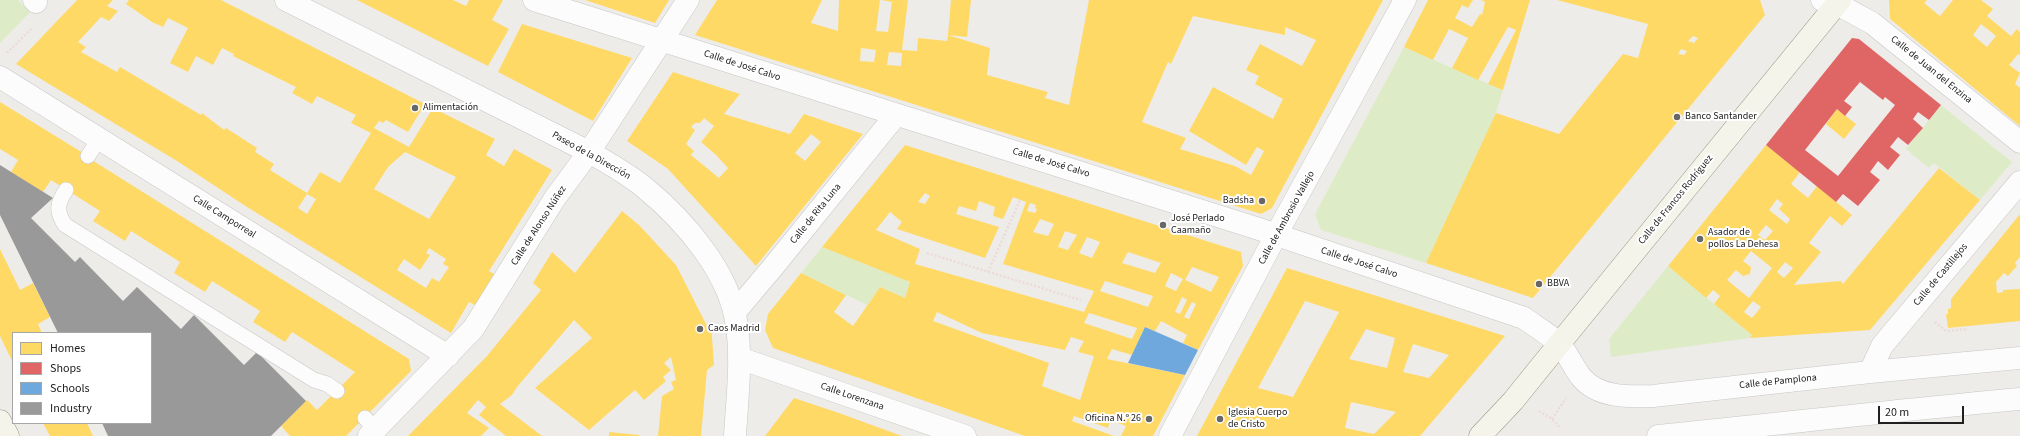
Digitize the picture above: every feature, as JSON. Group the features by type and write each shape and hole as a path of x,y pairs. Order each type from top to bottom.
{"street":[{"name":"Paseo de la Dirección","path":"286,0 589,152 626,174 662,203 713,262 727,290 735,312 738,328 739,358 735,436"},
{"name":"Calle de José Calvo","path":"534,0 1276,235 1524,318 1559,344"},
{"name":"Calle de Alonso Núñez","path":"370,428 448,356 473,329 555,198 589,152 663,41 688,0"},
{"name":"Calle de Ambrosio Vallejo","path":"1170,436 1276,235 1405,0"},
{"name":"Calle de Juan del Enzina","path":"1833,1 1872,23 2020,142"},
{"name":"Calle de Francos Rodríguez","path":"1480,436 1513,400 1559,344 1833,1"},
{"name":"Calle Camporreal","path":"1,67 94,147 448,356"},
{"name":"Calle de Rita Luna","path":"735,312 896,115"},
{"name":"Calle de Castillejos","path":"1870,372 1882,346 2020,182"},
{"name":"Calle de Pamplona","path":"1559,344 1582,378 1595,389 1629,397 1653,396 1870,372 2020,358"},
{"name":"Calle Lorenzana","path":"739,358 965,436"},
{"name":"Calle de Francos Rodríguez","path":"1491,436 1513,400"},
{"path":"1658,436 1805,422 1864,413 2020,400"},
{"path":"0,421 8,436"},
{"path":"1805,422 1816,427 1825,436"}],"lane":[{"path":"66,190 60,199 58,209 59,217 65,225 314,380 327,384 337,391"}],"path":[{"path":"1,67 35,24"},
{"path":"988,272 1020,200"},
{"path":"927,253 1081,300"},
{"path":"1934,321 1946,331 1968,329"},
{"path":"1552,418 1570,393"},
{"path":"1534,408 1552,418 1560,428"}],"green space":[{"path":"0,0 18,0 30,12 0,43"},
{"path":"1404,47 1503,90 1494,119 1426,263 1321,230 1315,214"},
{"path":"1941,105 2012,162 1980,200 1934,163 1929,168 1906,149"},
{"path":"822,247 910,282 905,298 880,287 867,305 801,273"},
{"path":"1668,266 1752,335 1750,338 1611,357 1609,339"}],"building: Homes":[{"path":"77,0 113,0 107,6 118,11 109,21 101,17 78,42 86,47 81,52 117,72 120,67 201,115 202,113 224,130 226,128 257,148 255,152 274,164 270,170 307,193 320,172 340,183 371,133 351,123 356,115 317,96 312,104 292,93 296,87 233,56 234,54 222,48 213,65 196,56 188,72 170,63 188,28 168,18 163,27 152,22 126,4 129,0 221,0 425,104 408,132 386,120 383,123 379,121 374,128 409,147 433,108 495,139 486,155 504,166 514,149 552,170 489,271 494,274 489,283 475,305 469,302 451,333 247,207 177,161 16,64","holes":["405,152 456,177 429,219 374,189 388,167","307,194 316,199 307,214 298,208","429,248 446,259 443,264 449,267 439,282 432,278 426,288 397,270 404,259 420,270 430,255 426,253"]},
{"path":"357,0 453,0 466,6 469,0 503,0 492,20 509,29 488,66"},
{"path":"585,0 669,0 655,23"},
{"path":"717,0 822,0 811,23 838,31 839,0 880,0 876,31 888,32 892,2 881,0 908,0 902,50 917,51 918,38 947,41 948,35 990,48 987,75 1048,92 1045,98 1069,105 1089,0 1383,0 1272,208 1261,214 695,35","holes":["1193,16 1285,35 1285,27 1316,40 1302,66 1260,44 1246,70 1259,76 1255,84 1283,99 1273,119 1213,87 1189,131 1246,165 1257,147 1264,151 1251,175 1235,166 1180,149 1186,138 1142,122 1168,62 1171,64","861,48 876,50 874,62 860,61","889,52 902,53 901,66 887,65"]},
{"path":"951,0 971,0 967,37 948,35"},
{"path":"1428,0 1473,0 1468,8 1462,5 1455,18 1472,27 1480,14 1482,15 1485,2 1481,0 1530,0 1503,90 1488,84 1516,30 1508,27 1478,80 1452,68 1468,38 1449,29 1433,60 1404,47"},
{"path":"1557,0 1760,0 1765,15 1533,298 1426,263 1496,113 1559,134 1623,54 1638,58 1648,24","holes":["1693,36 1698,38 1694,43 1688,41","1681,49 1687,51 1684,55 1678,54"]},
{"path":"1889,0 1927,0 1924,3 1940,16 1953,0 1981,0 1993,9 1987,16 2011,36 2017,29 2020,32 2020,55 2018,54 2009,65 2020,73 2015,84 2020,88 2020,126 1890,19","holes":["1981,24 1996,36 1987,47 1973,35"]},
{"path":"522,24 632,58 593,121 498,72"},
{"path":"673,72 740,94 724,114 790,134 804,114 863,134 756,266 668,169 627,141","holes":["704,118 714,126 701,142 728,168 719,178 691,155 694,151 686,144 695,130 691,127 695,123 700,123","811,134 821,142 805,161 795,153"]},
{"path":"0,102 409,359 411,371 346,436 290,436 281,426 307,400 317,410 355,372 292,332 285,342 253,322 260,311 212,281 205,292 174,273 180,262 131,231 125,241 93,221 100,211 51,180 43,192 11,172 18,160 0,149"},
{"path":"1837,109 1856,124 1844,139 1826,124"},
{"path":"905,145 1241,252 1243,266 1198,350 1183,343 1187,335 1161,321 1155,331 1145,327 1132,355 1112,349 1107,359 1185,375 1153,436 1121,436 1126,426 1110,420 1108,428 1074,416 1072,421 1114,436 1025,436 773,348 765,330 768,314 801,273 846,295 834,312 853,326 880,287 905,298 910,282 822,247","holes":["925,193 930,196 925,204 918,202","1013,197 1026,202 1003,264 1094,291 1084,312 915,264 920,249 876,230 890,212 902,222 897,229 985,258 999,227 956,214 959,206 976,211 979,201 995,207 993,216 1003,219","1030,203 1036,205 1035,208 1037,209 1035,213 1027,211","1040,219 1054,224 1048,236 1033,232","1065,231 1077,235 1068,250 1058,247","1087,237 1100,242 1092,258 1079,253","1128,252 1161,263 1155,273 1122,263","1192,267 1219,277 1211,292 1185,280","1171,273 1183,279 1176,291 1165,286","1105,281 1153,296 1148,307 1100,291","1182,297 1187,300 1180,314 1175,312","1192,302 1196,304 1189,319 1184,317","937,312 982,333 1065,350 1071,337 1084,341 1078,352 1094,356 1080,400 1042,386 1049,363 933,321","1089,313 1137,328 1132,339 1084,323"]},
{"path":"1766,145 1800,172 1791,184 1808,198 1817,186 1852,215 1842,226 1830,216 1809,243 1821,252 1794,285 1841,281 1843,284 1939,168 1980,200 1870,330 1750,338 1752,335 1714,304 1720,296 1713,290 1706,298 1668,266","holes":["1777,199 1783,204 1779,209 1790,219 1787,224 1769,210","1766,225 1773,231 1765,240 1758,235","1751,251 1772,268 1749,298 1727,280 1736,270 1743,276 1750,274 1751,267 1743,261","1785,262 1793,268 1784,278 1777,272","1753,301 1761,307 1752,318 1744,312"]},
{"path":"622,211 639,225 676,265 707,326 711,323 714,365 707,370 701,436 658,436 662,396 674,389 671,382 676,380 671,357 664,363 671,370 663,377 666,381 644,400 635,390 589,430 535,388 592,338 574,320 517,387 512,395 500,404 542,436 506,436 479,415 486,407 478,400 467,413 489,428 481,436 408,436 487,356 541,290 533,283 552,252 575,273"},
{"path":"2020,214 2020,257 2015,263 2017,266 2008,276 2004,273 1996,282 1997,293 2003,292 2003,290 2020,289 2020,321 1948,328 1946,314 1948,314 1948,309 1951,308 1951,299"},
{"path":"0,249 20,290 33,283 50,317 38,324 42,332 12,332 12,361 0,336"},
{"path":"1287,268 1505,336 1420,436 1197,436","holes":["1305,301 1339,312 1293,397 1258,388","1366,329 1395,338 1387,368 1349,359","1413,344 1449,355 1429,378 1403,372","1351,402 1396,412 1374,434 1345,428"]},
{"path":"794,398 839,413 902,436 765,436"},
{"path":"44,424 87,424 93,436 50,436"},
{"path":"609,432 639,435 639,436 609,436"}],"building: Shops":[{"path":"1852,38 1859,39 1941,105 1929,120 1918,112 1913,119 1923,128 1908,145 1898,137 1890,147 1900,155 1888,170 1878,161 1870,172 1880,180 1858,206 1843,194 1836,202 1766,145","holes":["1860,82 1883,100 1885,97 1895,105 1838,176 1805,150 1837,109 1845,116 1852,107 1844,101"]}],"building: Schools":[{"path":"1145,327 1198,350 1185,375 1128,363"}],"building: Industry":[{"path":"0,165 53,198 31,218 75,262 80,257 123,301 137,287 181,329 194,315 244,365 257,352 306,401 271,436 108,436 102,424 152,424 152,332 58,332 0,215"}],"place":[{"name":"Alimentación","path":"415,108"},
{"name":"Banco Santander","path":"1677,117"},
{"name":"Badsha","path":"1262,201"},
{"name":"José Perlado Caamaño","path":"1163,225"},
{"name":"Asador de pollos La Dehesa","path":"1700,239"},
{"name":"BBVA","path":"1539,284"},
{"name":"Caos Madrid","path":"700,329"},
{"name":"Oficina N.º 26","path":"1149,419"},
{"name":"Iglesia Cuerpo de Cristo","path":"1220,419"}]}
